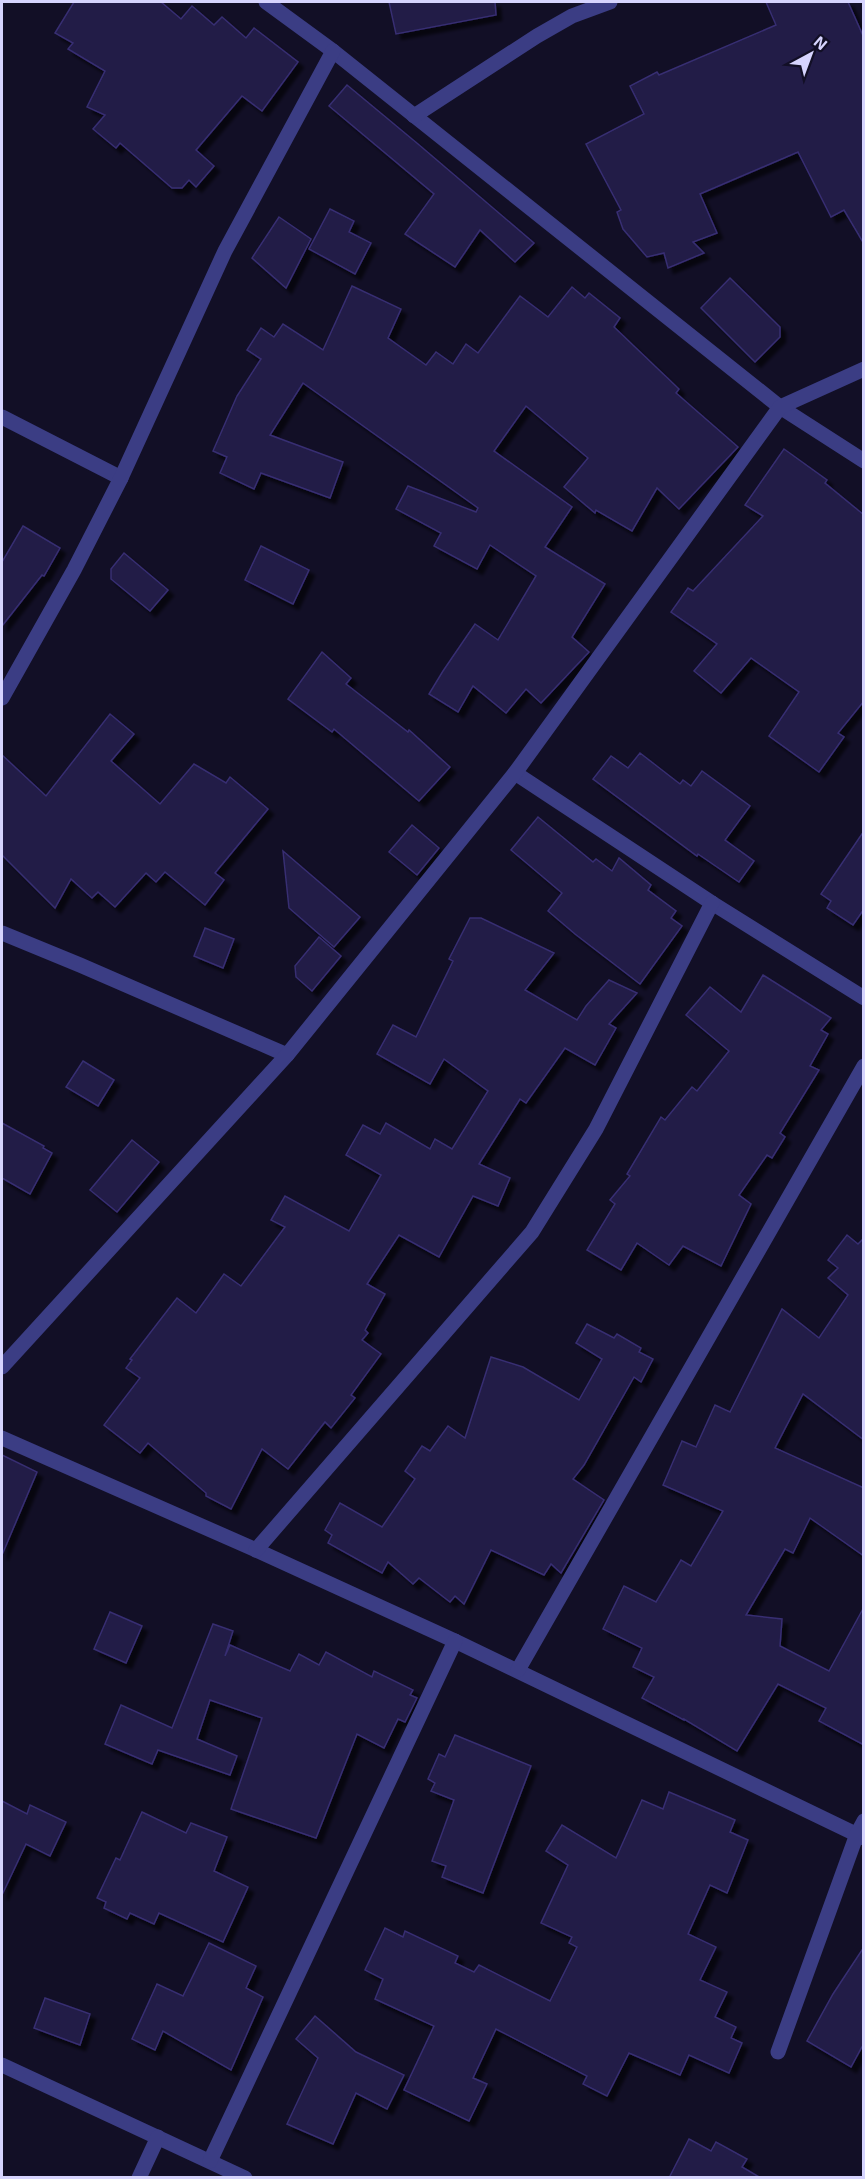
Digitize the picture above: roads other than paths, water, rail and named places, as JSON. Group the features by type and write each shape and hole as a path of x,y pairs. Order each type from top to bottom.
{"street":[{"path":"266,2 333,51 780,407 864,461"},
{"path":"414,116 545,31 572,16 610,2"},
{"path":"2,698 74,570 121,478 225,251 333,51"},
{"path":"2,1367 287,1054 515,773 780,407 864,369"},
{"path":"2,417 121,478"},
{"path":"515,773 712,903 864,998"},
{"path":"256,1550 532,1232 596,1129 712,903"},
{"path":"2,933 287,1054"},
{"path":"518,1670 864,1066"},
{"path":"2,1438 256,1550 861,1831 777,2052"},
{"path":"210,2161 454,1641"},
{"path":"2,2065 245,2178"},
{"path":"139,2178 158,2137"}]}
